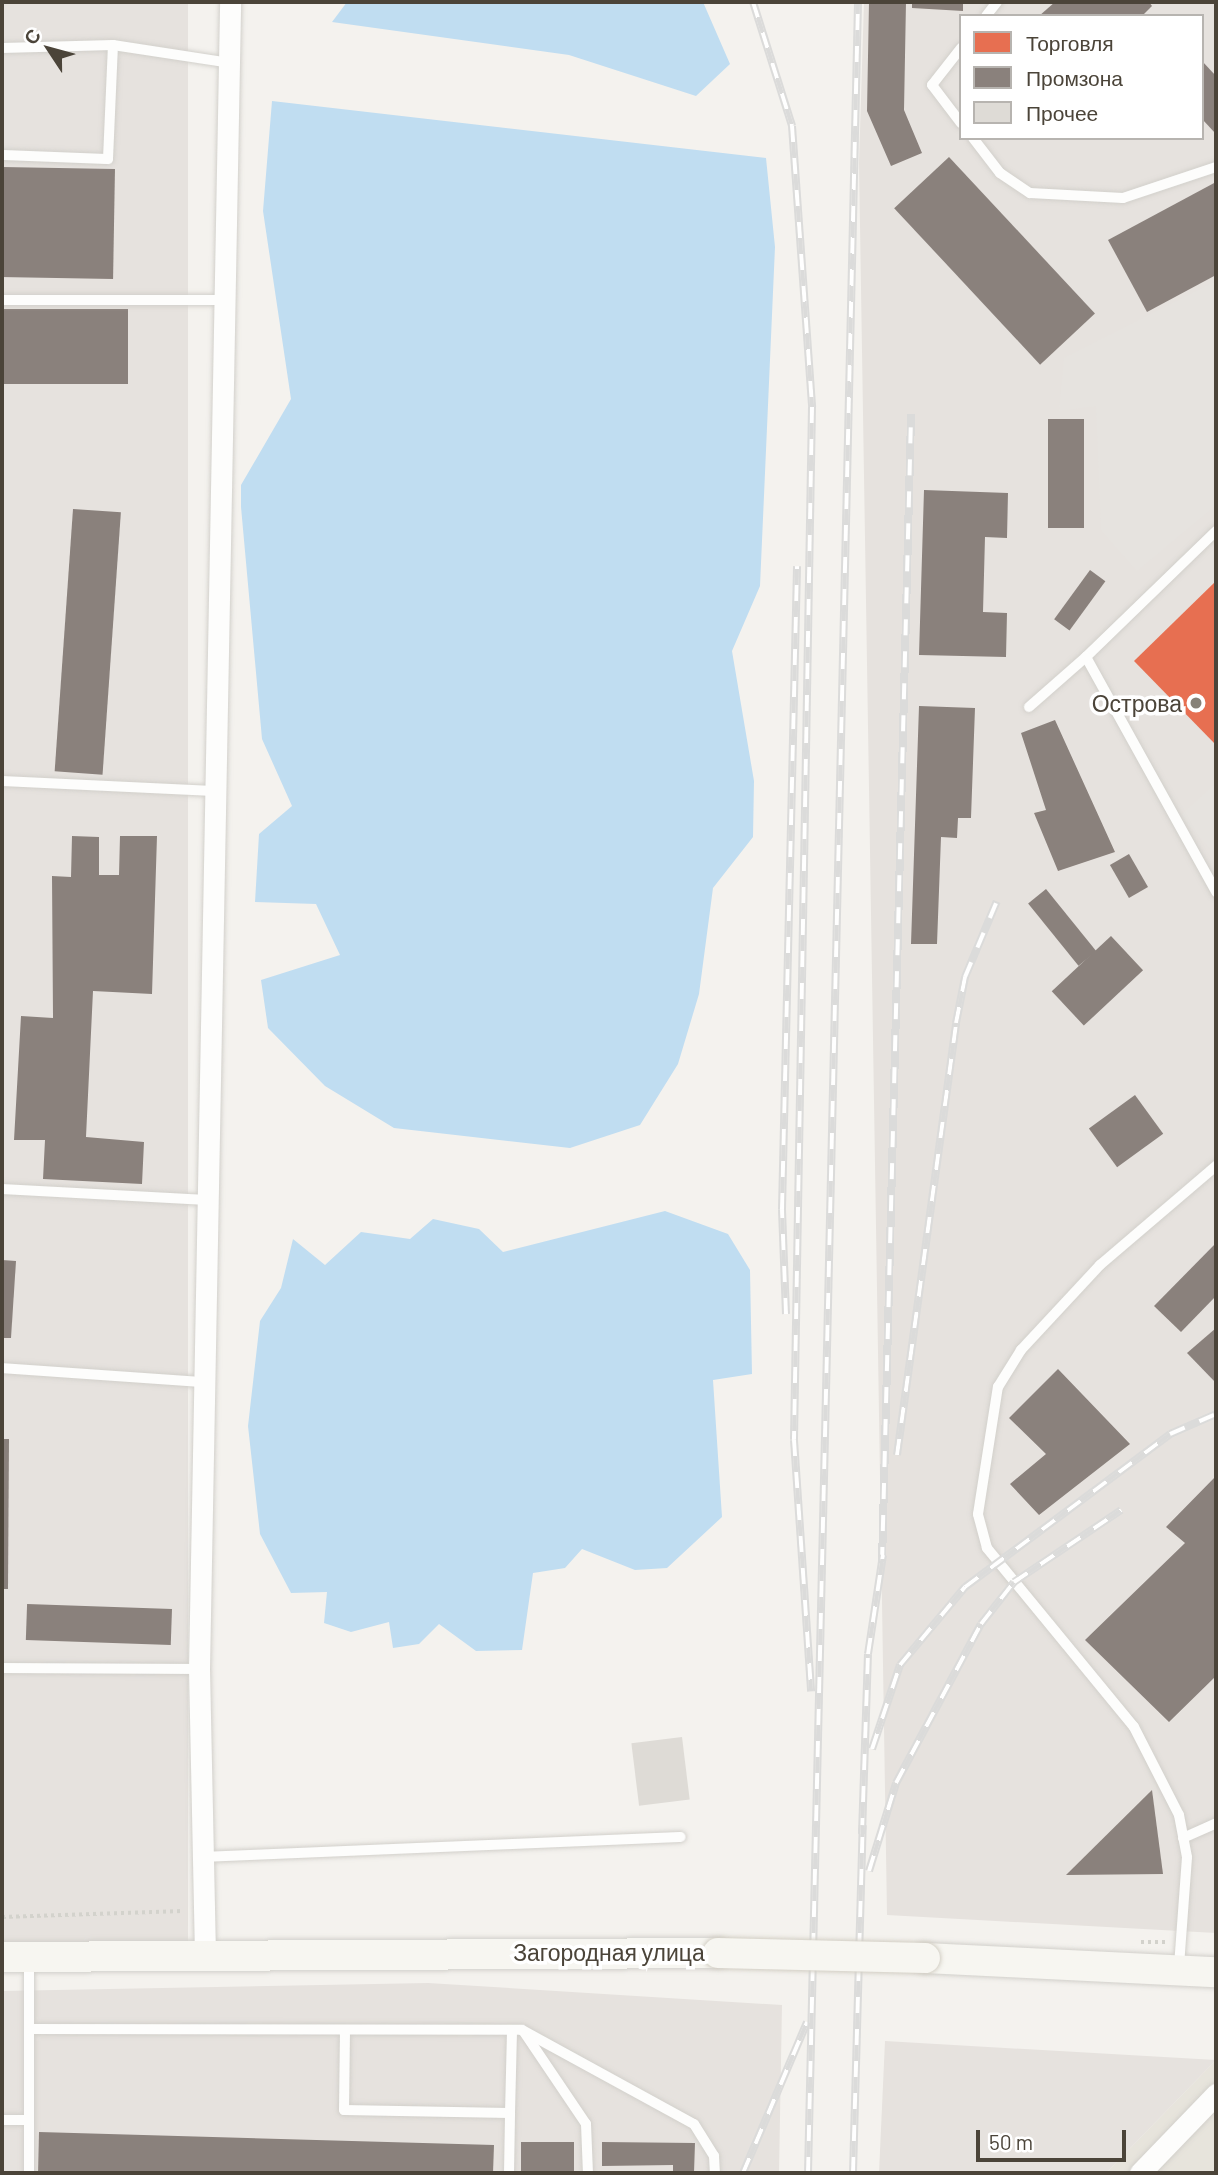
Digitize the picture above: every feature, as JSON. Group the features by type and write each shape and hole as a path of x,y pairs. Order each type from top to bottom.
{"main road":[{"name":"Загородная улица","path":"15,1958 718,1953 1179,1966 1216,1972"}],"street":[{"path":"205,1955 199,1670 230,2"},
{"path":"1140,2173 1216,2094"}],"lane":[{"path":"2,48 113,45 230,63"},
{"path":"2,155 108,159 113,45"},
{"path":"959,51 932,85 959,120"},
{"path":"975,140 1000,173 1030,192 1123,198 1216,166"},
{"path":"2,299 223,300"},
{"path":"1029,707 1086,657 1216,530"},
{"path":"1086,657 1216,892"},
{"path":"2,781 214,791"},
{"path":"1179,1966 1183,1838 1179,1815 1134,1727 995,1559 978,1514 998,1387 1021,1350 1100,1265 1216,1166"},
{"path":"2,1189 207,1200"},
{"path":"2,1368 204,1382"},
{"path":"2,1668 199,1670"},
{"path":"1183,1838 1216,1823"},
{"path":"201,1857 681,1837"},
{"path":"15,1958 29,2029 29,2173"},
{"path":"29,2029 517,2030 694,2124 714,2156 715,2173"},
{"path":"345,2030 344,2110 510,2113"},
{"path":"509,2173 510,2113 517,2030"},
{"path":"517,2030 586,2124 588,2173"},
{"path":"2,2120 29,2120"}],"path":[{"path":"2,1916 203,1910"}],"shaded area":[{"path":"2,2 188,2 188,1947 2,1947"},
{"path":"864,2 1216,2 1216,1933 887,1915 859,163"},
{"path":"1216,281 1216,505 1137,571 1101,530 1096,406 1059,411 1064,358"},
{"path":"1216,783 1216,855 1180,816"},
{"path":"428,1983 782,2005 779,2173 2,2173 2,1991"},
{"path":"885,2041 1216,2060 1106,2173 879,2173"},
{"path":"1216,2060 1216,2173 1106,2173"}],"water":[{"path":"347,2 703,2 730,64 696,96 569,55 332,22"},
{"path":"272,101 766,158 775,247 760,586 732,651 754,781 753,837 713,888 699,994 678,1064 640,1125 570,1148 394,1128 325,1086 268,1028 261,980 340,955 316,904 255,902 259,834 292,806 262,739 241,507 241,485 291,399 263,211"},
{"path":"665,1211 728,1234 750,1270 752,1374 713,1380 722,1517 667,1568 635,1570 582,1549 565,1568 533,1573 522,1650 476,1651 439,1624 419,1644 393,1648 389,1622 351,1632 324,1623 327,1592 291,1593 260,1534 248,1426 260,1321 281,1288 293,1239 325,1265 361,1232 410,1239 433,1219 479,1229 503,1252"}],"building: Торговля":[{"name":"Острова","path":"1216,581 1216,745 1134,661"}],"building: Промзона":[{"path":"869,2 906,2 904,110 922,153 891,166 867,111"},
{"path":"912,2 963,2 963,11 912,8"},
{"path":"1055,2 1149,2 1152,6 1144,14 1041,14"},
{"path":"1204,63 1216,76 1216,134 1204,121"},
{"path":"949,157 1095,314 1040,365 894,208"},
{"path":"2,167 115,169 113,279 2,277"},
{"path":"1216,182 1216,275 1147,312 1108,240"},
{"path":"2,309 128,309 128,384 2,384"},
{"path":"1048,419 1084,419 1084,528 1048,528"},
{"path":"924,490 1008,493 1007,538 985,537 983,612 1007,613 1006,657 919,655"},
{"path":"73,509 121,512 103,775 55,771"},
{"path":"1090,570 1105,581 1070,631 1054,619"},
{"path":"919,706 975,708 971,818 958,818 957,838 941,837 937,944 911,944"},
{"path":"1055,720 1115,852 1058,871 1034,813 1046,810 1021,733"},
{"path":"72,836 99,837 99,875 119,875 120,836 157,836 152,994 93,991 86,1137 144,1142 142,1184 43,1179 45,1140 14,1140 21,1016 53,1018 52,876 71,877"},
{"path":"1129,854 1148,887 1129,898 1110,865"},
{"path":"1046,889 1096,951 1078,966 1028,903"},
{"path":"1111,936 1143,970 1084,1026 1052,991"},
{"path":"1135,1095 1163,1134 1117,1167 1089,1129"},
{"path":"1216,1243 1216,1296 1181,1332 1154,1306"},
{"path":"2,1260 16,1261 11,1338 2,1338"},
{"path":"1216,1328 1216,1383 1187,1353"},
{"path":"1058,1369 1130,1444 1039,1515 1010,1484 1046,1454 1009,1418"},
{"path":"2,1439 9,1439 8,1589 2,1589"},
{"path":"1216,1476 1216,1676 1169,1722 1085,1640 1185,1543 1166,1527"},
{"path":"27,1604 172,1609 171,1645 26,1640"},
{"path":"1152,1790 1163,1874 1066,1875"},
{"path":"39,2132 494,2145 493,2173 38,2173"},
{"path":"521,2142 574,2142 574,2173 521,2173"},
{"path":"602,2142 695,2143 694,2173 673,2173 673,2165 602,2166"}],"building: Прочее":[{"path":"682,1737 690,1800 639,1806 631,1743"}],"railway":[{"path":"753,2 792,126 812,407 794,1440 811,1691"},
{"path":"808,2173 858,2"},
{"path":"882,1563 911,414"},
{"path":"786,1314 782,1209 797,566"},
{"path":"897,1455 956,1023 965,977 997,901"},
{"path":"872,1749 900,1665 965,1587 1170,1434 1216,1414"},
{"path":"869,1871 896,1783 981,1624 1014,1582 1121,1510"},
{"path":"862,1834 868,1654 883,1555"},
{"path":"853,2173 863,1825"},
{"path":"743,2173 807,2022"}],"place":[{"name":"Острова","path":"1196,703"}]}
